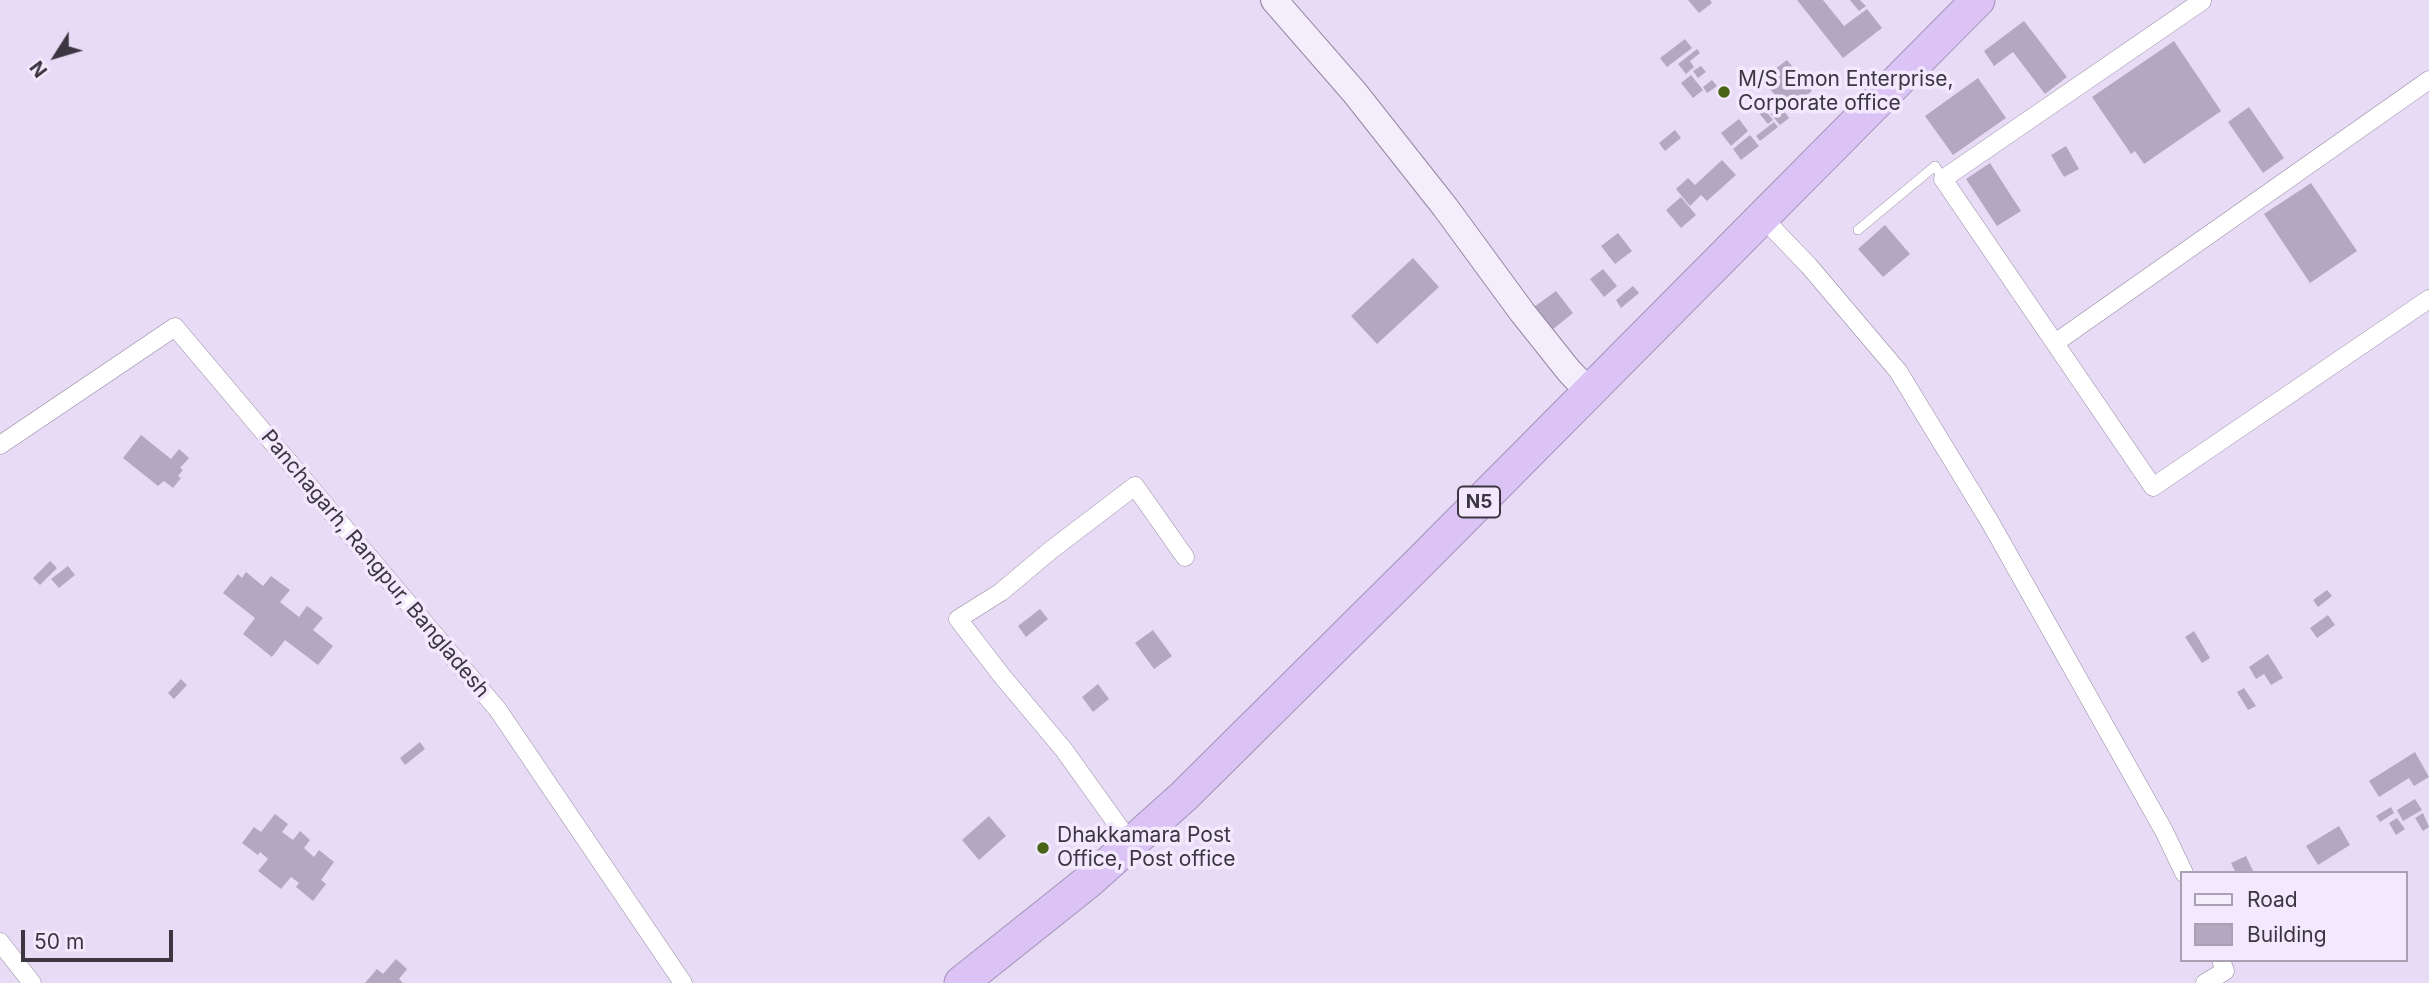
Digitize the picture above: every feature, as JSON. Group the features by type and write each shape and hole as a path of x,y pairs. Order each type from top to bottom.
{"highway":[{"name":"N5","path":"961,983 1132,845 1263,719 1978,0"}],"street":[{"path":"1274,0 1355,93 1445,207 1522,312 1589,392"},
{"path":"2200,2 1943,178 2153,487 2429,299"},
{"path":"2055,343 2429,80"},
{"path":"1762,216 1809,266 1898,371 1990,522 2184,871"},
{"name":"Panchagarh, Rangpur, Bangladesh","path":"0,445 174,327 498,710 683,983"},
{"path":"1132,845 1064,750 958,619 1001,592 1135,486 1185,557"},
{"path":"0,942 32,983"},
{"path":"2205,983 2225,971 2222,962"}],"lane":[{"path":"1858,230 1935,166 1943,178"}],"building":[{"path":"1688,0 1710,0 1712,3 1699,13"},
{"path":"1797,0 1823,0 1844,26 1867,9 1882,28 1843,58"},
{"path":"1850,0 1860,0 1866,6 1859,11"},
{"path":"2024,21 2067,77 2045,94 2013,52 1994,66 1984,51"},
{"path":"1685,39 1692,48 1667,67 1660,58"},
{"path":"2174,41 2221,111 2144,164 2135,151 2131,154 2092,97"},
{"path":"1697,49 1700,53 1690,61 1694,67 1686,74 1678,64"},
{"path":"1787,60 1812,91 1787,110 1762,79"},
{"path":"1701,66 1706,72 1698,78 1693,71"},
{"path":"1691,75 1703,90 1693,98 1681,83"},
{"path":"1978,78 2006,118 1953,155 1925,116"},
{"path":"1712,80 1717,86 1707,93 1703,87"},
{"path":"1759,102 1773,120 1768,124 1753,106"},
{"path":"1779,104 1789,118 1780,125 1769,112"},
{"path":"2249,107 2284,158 2263,173 2228,122"},
{"path":"1739,119 1748,131 1731,146 1721,133"},
{"path":"1774,122 1778,127 1760,141 1756,136"},
{"path":"1675,130 1681,138 1665,151 1659,143"},
{"path":"1750,135 1759,146 1741,160 1733,149"},
{"path":"2066,146 2079,169 2064,177 2051,155"},
{"path":"1722,160 1736,175 1707,201 1701,195 1690,206 1676,189 1688,178 1695,185"},
{"path":"1990,163 2021,211 1997,226 1966,179"},
{"path":"2311,183 2357,251 2310,283 2264,214"},
{"path":"1681,197 1696,215 1681,228 1666,210"},
{"path":"1885,225 1910,254 1883,277 1858,249"},
{"path":"1618,233 1632,251 1615,264 1601,246"},
{"path":"1413,258 1439,287 1377,344 1351,316"},
{"path":"1603,269 1617,286 1604,297 1590,279"},
{"path":"1633,286 1639,293 1621,308 1616,300"},
{"path":"1556,291 1573,313 1552,330 1534,307"},
{"path":"141,435 171,459 179,449 189,458 180,468 183,470 178,476 181,478 173,488 164,481 158,486 123,458"},
{"path":"50,561 57,568 40,585 33,578"},
{"path":"68,566 75,575 59,588 51,579"},
{"path":"246,572 263,586 271,576 290,590 280,602 299,617 307,606 323,618 313,630 333,646 318,665 285,640 272,657 243,634 255,618 223,593 238,574 242,578"},
{"path":"2327,590 2332,596 2318,607 2313,600"},
{"path":"1040,609 1048,619 1026,637 1018,626"},
{"path":"2328,615 2335,625 2317,638 2310,628"},
{"path":"1153,630 1172,656 1154,669 1135,643"},
{"path":"2194,631 2210,658 2202,663 2185,637"},
{"path":"2268,654 2283,678 2271,685 2264,674 2256,679 2249,667"},
{"path":"181,679 187,685 174,699 168,693"},
{"path":"1098,684 1109,699 1093,712 1082,697"},
{"path":"2244,688 2256,706 2248,710 2237,692"},
{"path":"420,742 425,749 405,765 400,758"},
{"path":"2415,752 2429,777 2414,786 2409,778 2379,797 2369,781"},
{"path":"2415,799 2422,810 2403,821 2397,810"},
{"path":"2391,807 2394,813 2380,822 2376,816"},
{"path":"2423,813 2429,827 2423,831 2415,818"},
{"path":"275,814 288,824 282,832 293,840 300,831 310,840 304,848 314,857 319,850 334,862 321,880 326,884 313,901 296,887 299,883 291,877 281,889 258,871 268,859 242,843 254,827 261,832"},
{"path":"989,816 1006,836 979,860 962,840"},
{"path":"2397,818 2405,829 2396,835 2389,823"},
{"path":"2339,826 2350,845 2318,865 2306,846"},
{"path":"2246,856 2253,871 2235,871 2231,863"},
{"path":"396,959 407,969 399,979 403,983 365,983 377,969 383,974"}],"place":[{"name":"M/S Emon Enterprise, Corporate office","path":"1724,92"},
{"name":"Dhakkamara Post Office, Post office","path":"1043,848"}]}
